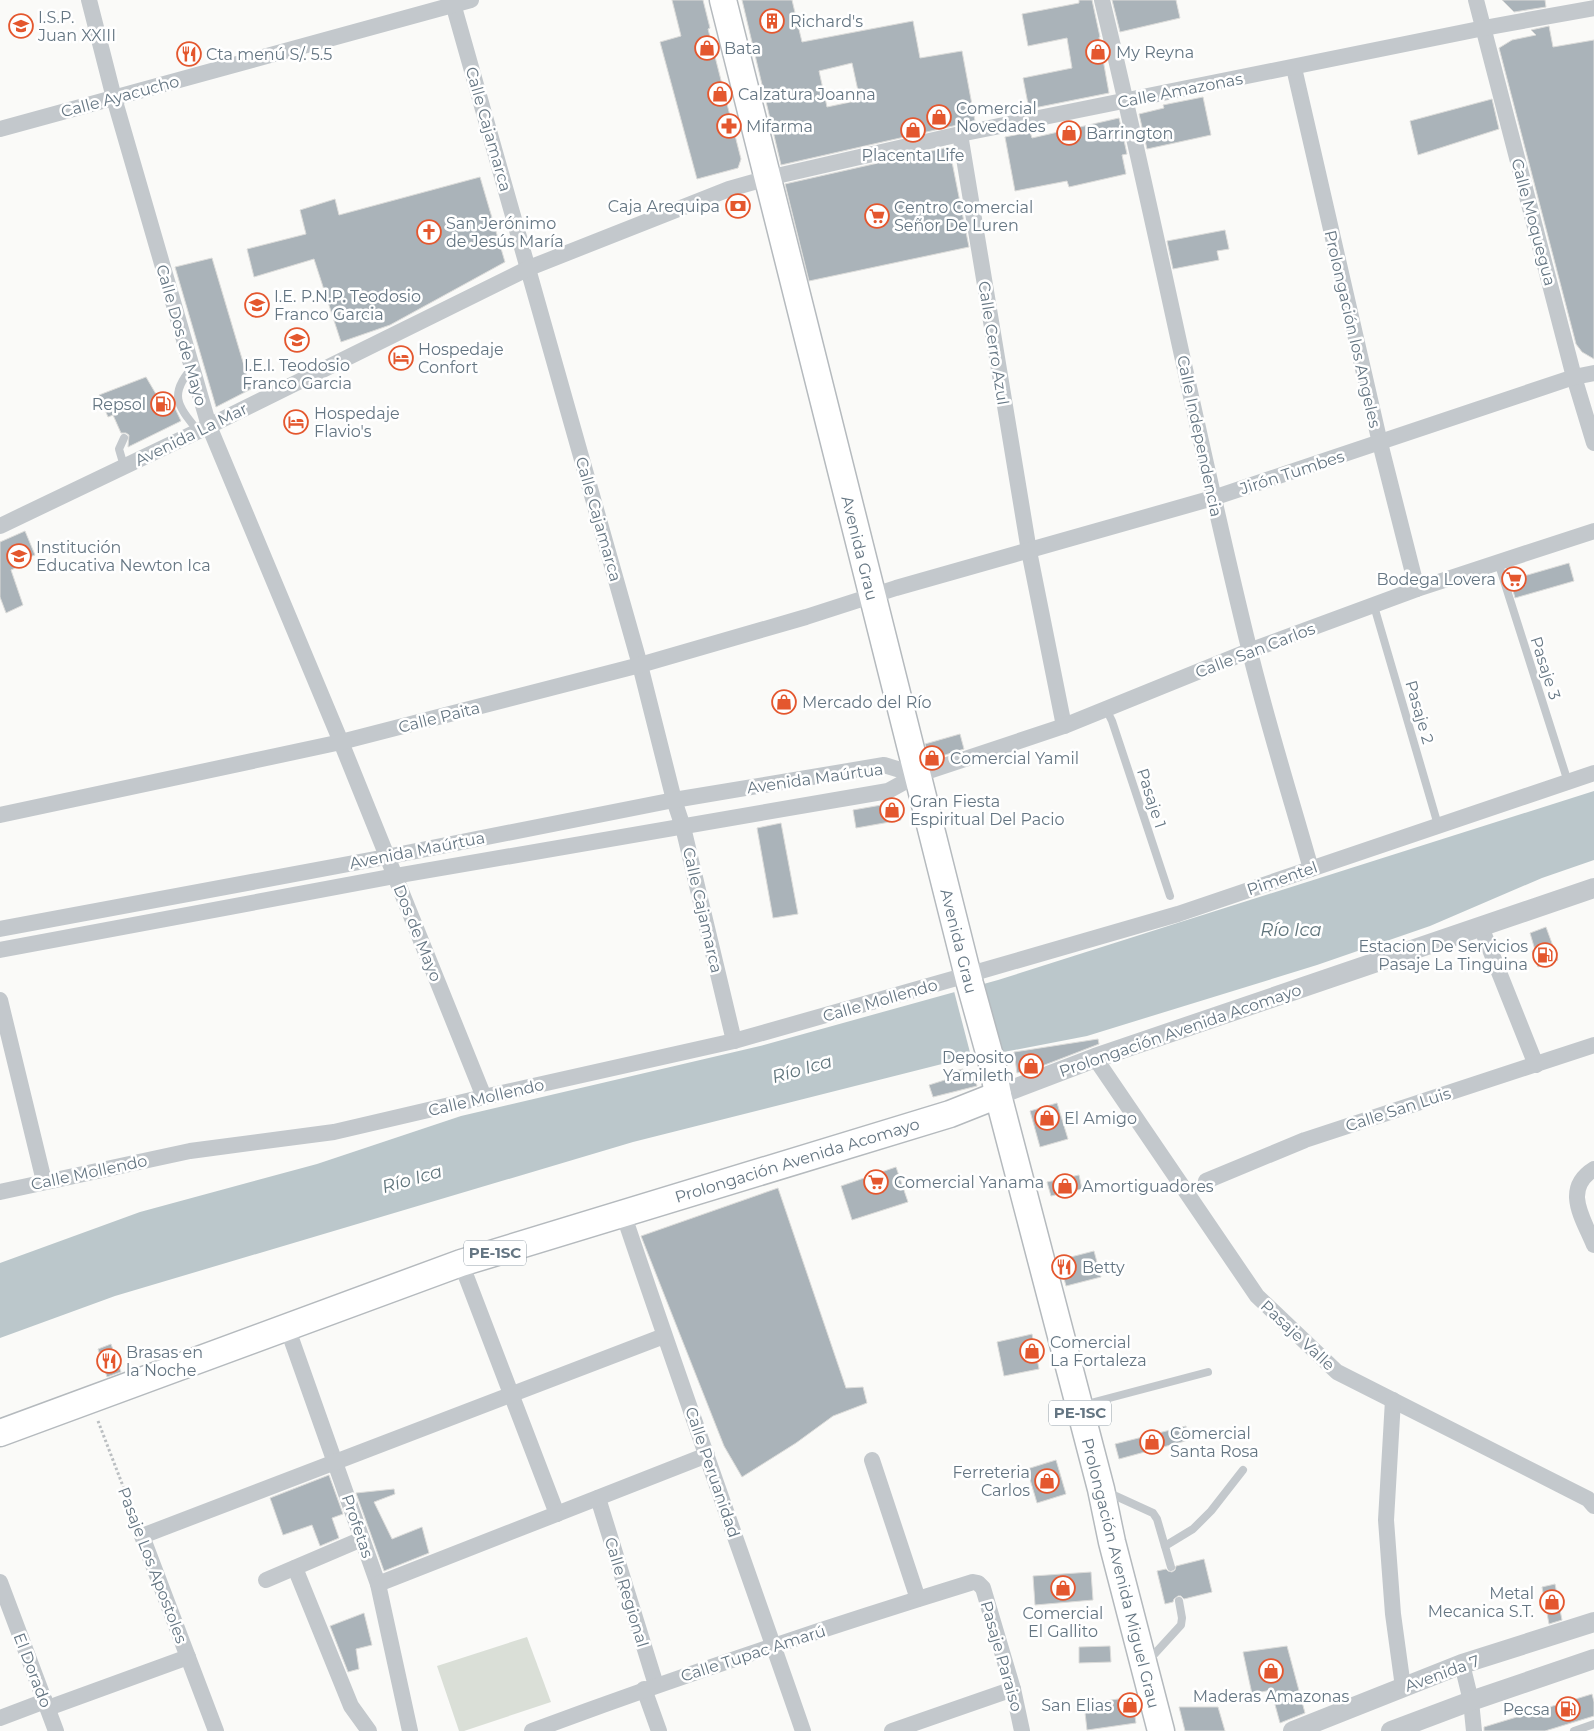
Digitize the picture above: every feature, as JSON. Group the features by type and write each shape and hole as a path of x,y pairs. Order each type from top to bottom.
{"main road":[{"name":"Avenida Grau","path":"723,0 998,1095"},
{"name":"Prolongación Avenida Acomayo","path":"0,1433 461,1264 950,1114 998,1095"},
{"name":"Prolongación Avenida Miguel Grau","path":"998,1095 1101,1489 1112,1542 1161,1731"}],"street":[{"name":"Calle Dos de Mayo","path":"89,0 114,98 192,368 203,428 341,742"},
{"name":"Calle Ayacucho","path":"0,129 453,2 471,0"},
{"name":"Calle Independencia","path":"1102,0 1249,651 1310,869"},
{"name":"Calle Moquegua","path":"1476,0 1574,377 1594,444"},
{"name":"Calle Cajamarca","path":"453,2 640,665 674,800 683,826 734,1040"},
{"name":"Calle Amazonas","path":"768,178 960,134 1294,68 1484,28 1594,8"},
{"name":"Prolongación los Angeles","path":"1294,68 1380,443 1417,589"},
{"name":"Calle Cerro Azul","path":"960,134 1029,551 1064,726"},
{"name":"Avenida La Mar","path":"0,526 529,268 729,189 768,178"},
{"name":"Jirón Tumbes","path":"872,595 1213,498 1574,377 1594,373"},
{"name":"Calle San Carlos","path":"917,775 1064,726 1249,651 1417,589 1594,531"},
{"name":"Calle Paita","path":"0,814 341,742 640,665 806,617 872,595"},
{"name":"Dos de Mayo","path":"341,742 484,1097"},
{"name":"Avenida Maúrtua","path":"0,929 386,857 674,800 884,765 917,775"},
{"name":"Pimentel","path":"969,980 1178,914 1594,773"},
{"name":"Avenida Maúrtua","path":"0,950 395,876 888,791 917,775"},
{"name":"Prolongación Avenida Acomayo","path":"998,1095 1095,1058 1594,888"},
{"path":"1481,927 1536,1065"},
{"name":"Calle Mollendo","path":"0,1192 190,1151 334,1132 734,1040 969,980"},
{"path":"0,1000 44,1181"},
{"name":"Calle San Luis","path":"1206,1181 1305,1140 1594,1045"},
{"name":"Pasaje Valle","path":"1095,1058 1258,1296 1337,1372 1592,1497"},
{"path":"1594,1169 1580,1181 1576,1191 1577,1204 1594,1245"},
{"name":"Calle Peruanidad","path":"623,1213 664,1336 803,1731"},
{"path":"461,1264 557,1514"},
{"name":"Profetas","path":"287,1327 378,1584 410,1731"},
{"path":"142,1536 664,1336"},
{"path":"1393,1400 1386,1520 1393,1614 1403,1687"},
{"path":"378,1584 707,1455"},
{"path":"872,1460 918,1599"},
{"name":"Calle Regional","path":"598,1498 650,1687 659,1731"},
{"name":"Pasaje Los Apostoles","path":"142,1536 216,1731"},
{"path":"266,1580 362,1539"},
{"path":"295,1568 351,1706 368,1731"},
{"name":"El Dorado","path":"0,1582 56,1731"},
{"name":"Calle Tupac Amarú","path":"532,1731 650,1687 773,1645 973,1582 978,1584"},
{"name":"Pasaje Paraiso","path":"978,1584 983,1588 1013,1689 1022,1731"},
{"name":"Avenida 7","path":"1293,1731 1462,1664 1594,1622"},
{"path":"0,1718 188,1657"},
{"path":"1391,1731 1475,1721 1594,1658"},
{"path":"1462,1664 1475,1721"},
{"path":"892,1731 1013,1689"}],"lane":[{"path":"192,368 183,379 179,390 178,410 203,428"},
{"path":"124,438 119,449 124,466"},
{"name":"Pasaje 3","path":"1498,562 1568,782"},
{"name":"Pasaje 2","path":"1374,606 1438,825"},
{"name":"Pasaje 1","path":"1106,709 1112,721 1170,896"},
{"path":"1079,1407 1208,1372"},
{"path":"1165,1546 1193,1529 1211,1511 1243,1470"},
{"path":"1101,1489 1153,1513 1157,1519 1171,1568"},
{"path":"1144,1665 1181,1625 1182,1618 1179,1601"},
{"path":"1574,1731 1594,1724"}],"path":[{"name":"Pasaje Los Apostoles","path":"89,1399 142,1536"}],"shaded area":[{"path":"527,1637 551,1702 464,1731 459,1731 437,1666"}],"water":[{"name":"Río Ica","path":"1594,791 1594,860 1542,878 1430,926 1317,965 1087,1036 942,1064 633,1142 115,1296 0,1338 0,1263 140,1212 317,1164 461,1116 760,1046 998,980"}],"pier":[{"path":"977,985 994,1056 972,1060 954,991"}],"building":[{"path":"672,0 703,0 710,28 708,29 741,159 738,168 697,179 660,42 681,36"},
{"path":"742,0 792,0 802,42 913,21 920,58 962,51 975,121 781,165","holes":["852,63 860,100 827,107 819,71"]},
{"path":"1079,0 1092,0 1109,93 1029,109 1023,78 1072,68 1067,38 1028,46 1022,14 1079,3"},
{"path":"1112,0 1176,0 1180,18 1120,32"},
{"path":"1502,0 1545,0 1546,7 1514,12"},
{"path":"1549,26 1553,47 1594,40 1594,359 1582,352 1576,344 1499,48 1512,40 1536,35 1531,30"},
{"path":"1203,97 1211,135 1147,149 1139,114 1164,108 1163,105"},
{"path":"1492,99 1499,129 1418,155 1410,121"},
{"path":"1119,118 1127,154 1122,155 1126,174 1069,187 1067,181 1015,191 1005,137 1030,132 1032,138"},
{"name":"Centro Comercial Señor De Luren","path":"949,147 969,247 809,281 785,184"},
{"name":"San Jerónimo de Jesús María","path":"480,177 505,262 390,325 341,342 314,259 254,277 247,249 306,234 300,210 335,199 339,215"},
{"path":"1225,230 1229,249 1217,251 1219,260 1173,269 1167,241"},
{"path":"212,258 251,389 216,407 175,267"},
{"path":"146,377 163,406 172,402 181,421 128,447 129,435 121,433 113,415 108,417 99,395"},
{"path":"25,531 35,555 22,560 24,564 11,570 23,605 6,613 0,597 0,542"},
{"path":"1569,563 1574,581 1515,598 1510,580"},
{"path":"960,734 964,749 929,760 925,744"},
{"path":"893,803 899,808 901,820 856,828 853,810"},
{"path":"781,823 798,914 773,918 757,828"},
{"path":"1546,927 1558,960 1538,967 1532,951 1535,950 1530,933"},
{"path":"1098,1039 1099,1044 1042,1066 1017,1073 1014,1052"},
{"path":"963,1069 964,1075 973,1072 977,1086 933,1097 929,1085 948,1079 946,1073"},
{"path":"1057,1103 1068,1139 1040,1147 1030,1111"},
{"path":"896,1167 908,1202 852,1220 841,1186"},
{"name":"Amortiguadores","path":"1079,1175 1082,1189 1051,1196 1047,1182"},
{"path":"778,1188 846,1388 863,1387 867,1403 833,1416 796,1443 742,1477 724,1446 641,1236"},
{"path":"1094,1251 1101,1277 1066,1286 1059,1260"},
{"path":"1032,1334 1039,1369 1004,1376 997,1342"},
{"name":"Brasas en la Noche","path":"111,1344 121,1372 107,1377 98,1349"},
{"name":"Comercial Santa Rosa","path":"1186,1426 1189,1440 1119,1459 1115,1444"},
{"name":"Ferreteria Carlos","path":"1056,1460 1066,1494 1037,1503 1027,1469"},
{"path":"329,1475 343,1514 332,1518 339,1538 320,1546 312,1525 283,1535 270,1498"},
{"path":"394,1489 395,1494 374,1502 392,1539 422,1527 429,1553 384,1571 356,1493"},
{"path":"1204,1559 1212,1592 1184,1599 1178,1596 1173,1602 1165,1604 1157,1571 1166,1569 1172,1572 1176,1566"},
{"name":"Comercial El Gallito","path":"1091,1572 1093,1600 1035,1605 1033,1576"},
{"name":"Metal Mecanica S.T.","path":"1555,1584 1562,1620 1549,1624 1542,1587"},
{"path":"364,1613 372,1645 356,1649 359,1669 348,1672 330,1626"},
{"path":"1110,1646 1111,1662 1079,1663 1079,1647"},
{"name":"Maderas Amazonas","path":"1287,1646 1305,1713 1280,1723 1271,1690 1252,1694 1243,1652"},
{"name":"Pecsa","path":"1592,1694 1594,1716 1545,1731 1484,1731 1484,1727"},
{"path":"1132,1697 1136,1723 1087,1730 1084,1704"},
{"path":"1179,1707 1218,1707 1225,1731 1185,1731"}],"place":[{"name":"Richard's","path":"772,21"},
{"name":"I.S.P. Juan XXIII","path":"21,26"},
{"name":"Bata","path":"707,48"},
{"name":"My Reyna","path":"1098,52"},
{"name":"Cta menú S/. 5.5","path":"189,54"},
{"name":"Calzatura Joanna","path":"720,94"},
{"name":"Comercial Novedades","path":"939,117"},
{"name":"Mifarma","path":"729,126"},
{"name":"Placenta Life","path":"913,130"},
{"name":"Barrington","path":"1069,133"},
{"name":"Caja Arequipa","path":"738,206"},
{"name":"Centro Comercial Señor De Luren","path":"877,216"},
{"name":"San Jerónimo de Jesús María","path":"429,232"},
{"name":"I.E. P.N.P. Teodosio Franco Garcia","path":"257,305"},
{"name":"I.E.I. Teodosio Franco Garcia","path":"297,340"},
{"name":"Hospedaje Confort","path":"401,358"},
{"name":"Repsol","path":"163,404"},
{"name":"Hospedaje Flavio's","path":"296,422"},
{"name":"Institución Educativa Newton Ica","path":"19,556"},
{"name":"Bodega Lovera","path":"1514,579"},
{"name":"Mercado del Río","path":"784,702"},
{"name":"Comercial Yamil","path":"932,758"},
{"name":"Gran Fiesta Espiritual Del Pacio","path":"892,810"},
{"name":"Estacion De Servicios Pasaje La Tinguina","path":"1545,955"},
{"name":"Deposito Yamileth","path":"1031,1066"},
{"name":"El Amigo","path":"1047,1118"},
{"name":"Comercial Yanama","path":"876,1182"},
{"name":"Amortiguadores","path":"1065,1186"},
{"name":"Betty","path":"1064,1267"},
{"name":"Comercial La Fortaleza","path":"1032,1351"},
{"name":"Brasas en la Noche","path":"109,1361"},
{"name":"Comercial Santa Rosa","path":"1152,1442"},
{"name":"Ferreteria Carlos","path":"1047,1481"},
{"name":"Comercial El Gallito","path":"1063,1588"},
{"name":"Metal Mecanica S.T.","path":"1552,1602"},
{"name":"Maderas Amazonas","path":"1271,1671"},
{"name":"San Elias","path":"1130,1705"},
{"name":"Pecsa","path":"1568,1709"}]}
